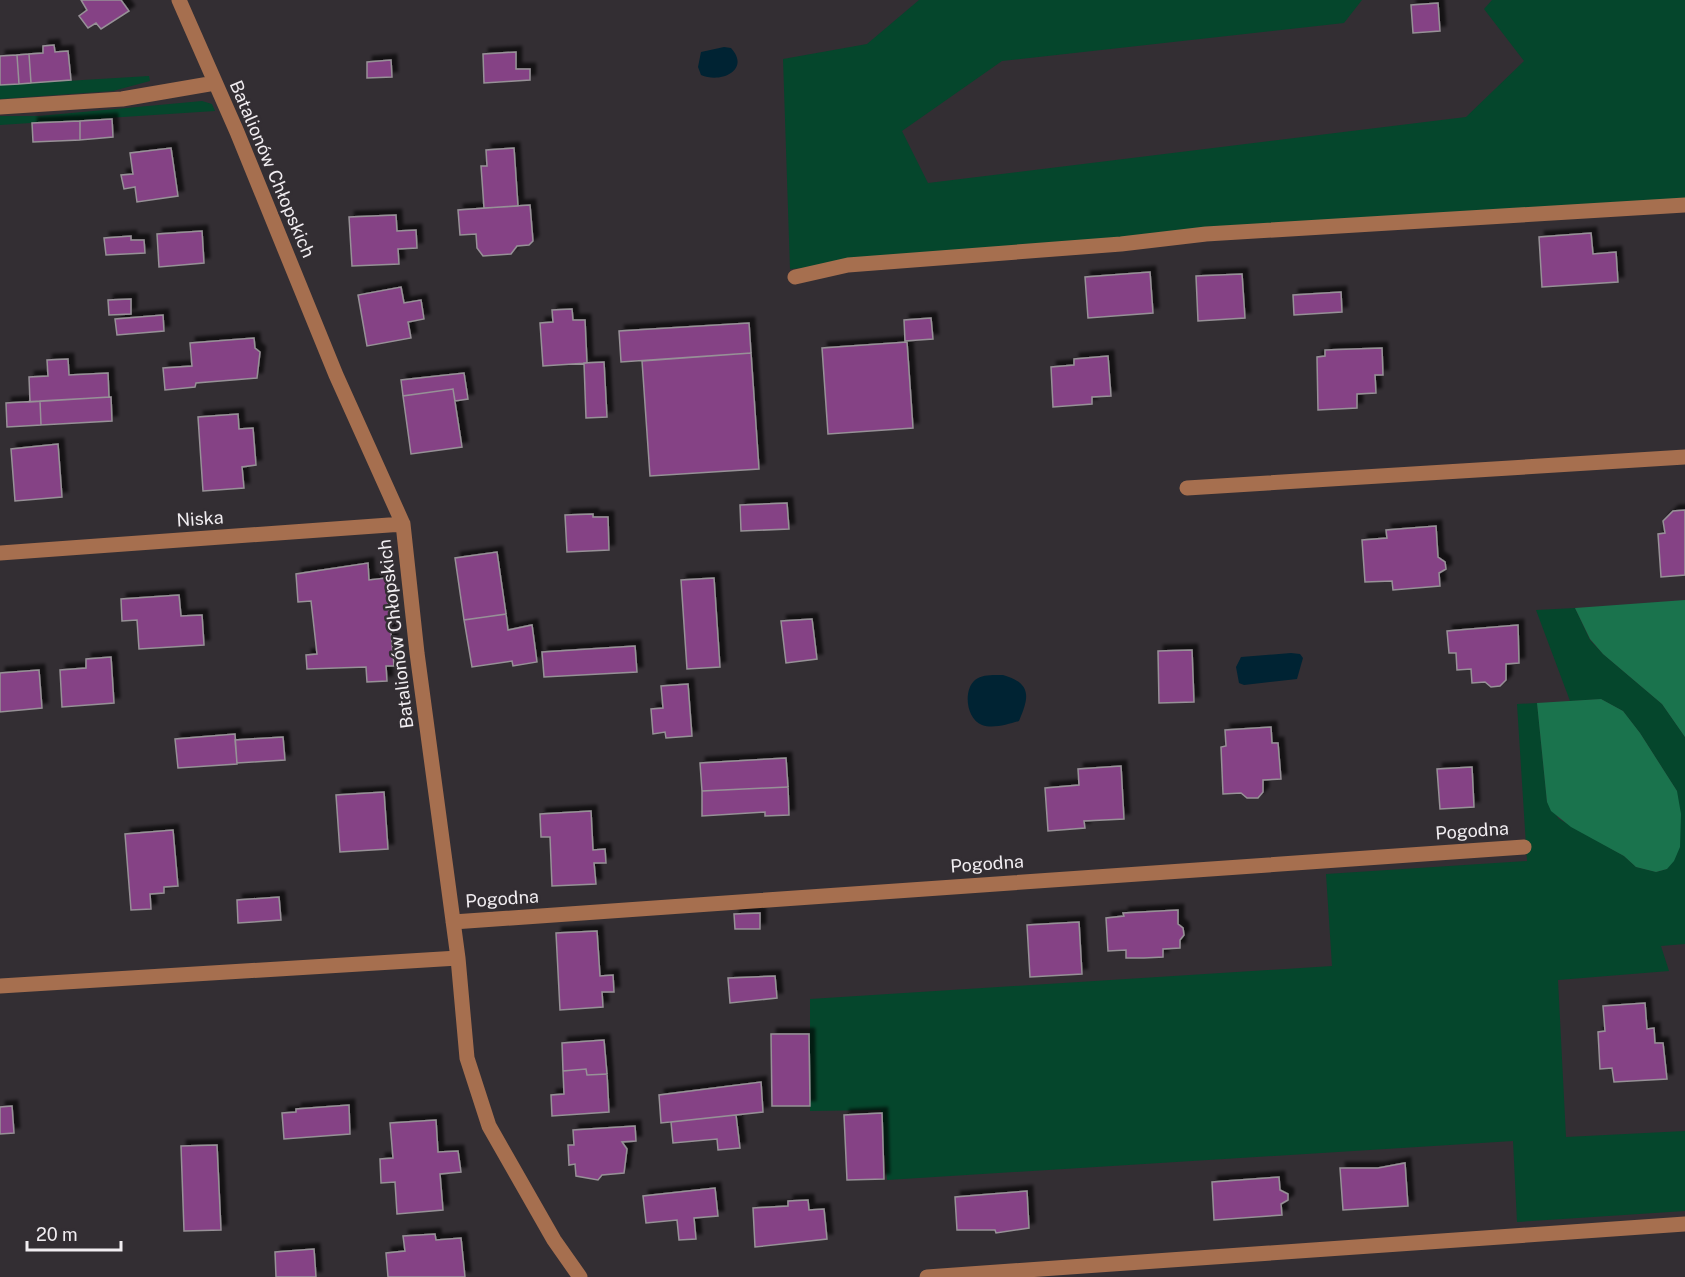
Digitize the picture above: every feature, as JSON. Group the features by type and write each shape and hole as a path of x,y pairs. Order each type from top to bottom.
{"street":[{"name":"Batalionów Chłopskich","path":"179,0 336,375 403,524 417,653 458,958 467,1058 489,1125 554,1240 580,1277"},
{"path":"0,107 122,99 215,83"},
{"path":"795,277 848,265 1109,245 1206,234 1685,205"},
{"path":"1187,488 1685,457"},
{"name":"Niska","path":"0,552 403,524"},
{"name":"Pogodna","path":"453,922 1524,848"},
{"path":"0,986 458,958"},
{"path":"927,1277 1685,1224"}],"green space":[{"path":"919,0 1362,0 1344,23 1002,61 902,131 928,183 1466,117 1524,61 1484,9 1492,0 1685,0 1685,200 790,269 783,59 867,44"},
{"path":"149,76 150,81 113,91 0,99 0,85"},
{"path":"202,101 212,104 215,111 0,125 0,116 39,116"},
{"path":"1685,600 1685,737 1662,704 1603,654 1590,639 1575,608"},
{"path":"1575,608 1590,640 1603,654 1662,704 1685,737 1685,944 1661,946 1669,971 1558,980 1566,1137 1685,1131 1685,1211 1517,1222 1513,1141 887,1180 881,1110 810,1111 810,999 1332,966 1326,874 1527,861 1517,704 1537,703 1547,802 1559,819 1624,856 1636,867 1656,872 1667,869 1677,791 1623,711 1601,699 1570,701 1536,610"},
{"path":"1601,699 1623,711 1677,791 1681,814 1680,847 1674,861 1667,869 1656,872 1636,867 1624,856 1571,827 1551,811 1547,802 1537,703"}],"water":[{"path":"724,47 731,48 736,56 738,63 736,69 717,78 701,75 698,67 701,52"},
{"path":"1300,654 1303,658 1297,679 1244,685 1239,683 1236,667 1241,657"},
{"path":"1003,675 1019,682 1026,692 1025,704 1019,721 1006,725 982,725 972,717 968,704 971,685 981,677"}],"building":[{"path":"81,0 121,0 129,11 101,29 96,23 88,28 79,16 87,10"},
{"path":"1438,3 1440,31 1413,33 1411,5"},
{"path":"54,45 55,52 68,51 71,80 31,83 29,54 43,53 43,46"},
{"path":"516,52 516,69 530,69 530,80 484,83 483,54"},
{"path":"29,54 31,83 19,84 17,55"},
{"path":"17,55 19,84 0,85 0,56"},
{"path":"391,60 392,77 367,78 367,62"},
{"path":"112,119 113,137 80,140 80,121"},
{"path":"80,121 80,140 33,142 32,123"},
{"path":"171,148 178,196 137,202 135,187 124,189 121,175 133,174 130,153"},
{"path":"514,148 518,206 484,208 481,166 487,166 486,150"},
{"path":"530,205 533,241 529,245 517,246 511,254 483,256 477,248 476,234 460,235 458,210"},
{"path":"396,215 397,231 416,230 417,248 398,249 399,264 352,266 349,217"},
{"path":"202,231 204,263 159,267 157,234"},
{"path":"1591,233 1593,254 1616,252 1618,282 1542,287 1539,237"},
{"path":"131,236 131,240 144,240 145,253 106,255 104,238"},
{"path":"1150,272 1153,313 1088,318 1085,277"},
{"path":"1242,274 1245,318 1198,321 1196,276"},
{"path":"401,287 404,303 421,300 424,319 408,322 411,338 367,346 358,295"},
{"path":"1341,292 1342,312 1294,315 1293,295"},
{"path":"131,299 131,314 109,315 108,300"},
{"path":"572,309 573,320 585,320 587,363 543,366 540,323 553,322 552,310"},
{"path":"163,315 164,331 117,335 115,319"},
{"path":"931,318 933,339 905,341 904,320"},
{"path":"749,323 751,353 621,362 619,331"},
{"path":"254,338 255,348 260,352 257,378 196,383 195,387 165,390 163,368 192,366 190,343"},
{"path":"907,342 913,428 828,434 822,348"},
{"path":"1382,348 1383,375 1375,375 1376,393 1357,394 1357,408 1318,410 1317,357 1325,356 1325,350"},
{"path":"751,353 759,469 650,476 642,361"},
{"path":"1108,356 1111,396 1092,397 1092,404 1053,407 1051,367 1074,365 1074,359"},
{"path":"68,359 69,375 108,373 109,397 30,402 29,377 48,376 47,360"},
{"path":"604,362 607,417 586,418 584,363"},
{"path":"464,373 468,399 455,401 453,389 403,396 401,380"},
{"path":"453,389 462,447 411,454 403,396"},
{"path":"111,397 112,421 41,425 40,401"},
{"path":"40,401 41,425 7,427 6,403"},
{"path":"238,414 239,429 253,428 256,465 242,467 244,488 203,491 198,417"},
{"path":"58,444 62,497 15,501 11,449"},
{"path":"787,503 789,529 741,531 740,505"},
{"path":"1685,510 1685,575 1661,577 1658,534 1665,533 1663,521 1673,511"},
{"path":"593,514 593,517 608,517 609,550 567,552 565,515"},
{"path":"1436,526 1438,557 1445,562 1446,569 1439,573 1440,586 1393,590 1392,581 1365,582 1362,540 1387,538 1386,530"},
{"path":"497,552 506,614 464,620 455,558"},
{"path":"368,563 369,580 386,578 394,666 386,666 387,681 367,682 366,667 307,669 306,655 317,654 311,601 298,602 296,574"},
{"path":"714,578 720,667 687,669 681,580"},
{"path":"179,595 181,616 202,615 204,645 139,649 137,620 122,621 121,599"},
{"path":"506,614 508,630 532,625 537,662 513,666 512,661 472,667 464,620"},
{"path":"812,619 817,659 786,663 781,621"},
{"path":"1518,625 1519,663 1506,664 1506,680 1500,686 1491,687 1485,682 1472,683 1471,669 1457,670 1456,653 1449,653 1447,631"},
{"path":"635,646 637,672 544,677 542,652"},
{"path":"1192,650 1194,702 1159,703 1158,651"},
{"path":"111,657 114,703 62,707 60,670 86,668 86,659"},
{"path":"39,670 42,708 0,712 0,673"},
{"path":"688,684 692,736 666,738 665,732 653,734 651,709 663,708 661,686"},
{"path":"1271,727 1272,743 1278,743 1281,779 1263,780 1263,792 1258,798 1247,798 1241,793 1223,794 1221,747 1226,746 1225,730"},
{"path":"235,734 237,764 178,768 175,739"},
{"path":"283,737 285,760 237,763 235,740"},
{"path":"786,758 788,787 702,791 700,763"},
{"path":"1121,766 1124,819 1084,821 1085,828 1048,831 1045,788 1079,785 1078,769"},
{"path":"1472,767 1474,807 1440,809 1437,769"},
{"path":"788,787 789,815 765,816 765,812 702,816 702,791"},
{"path":"384,792 388,849 340,852 336,795"},
{"path":"591,811 593,850 605,849 606,863 594,863 596,884 552,886 550,837 541,837 540,814"},
{"path":"173,830 178,886 164,887 164,893 150,894 151,909 131,910 125,834"},
{"path":"279,897 281,920 238,923 237,900"},
{"path":"1178,910 1178,924 1183,928 1184,935 1180,940 1180,948 1163,949 1163,957 1144,958 1126,958 1126,950 1108,951 1106,918 1124,916 1123,913"},
{"path":"760,913 760,929 735,929 734,914"},
{"path":"1079,922 1082,974 1030,977 1027,925"},
{"path":"597,931 600,976 613,975 614,992 602,992 603,1007 560,1010 556,933"},
{"path":"775,976 777,998 730,1003 728,978"},
{"path":"1645,1003 1647,1029 1654,1028 1655,1043 1663,1043 1667,1079 1614,1082 1612,1068 1600,1069 1598,1032 1605,1031 1603,1006"},
{"path":"771,1034 809,1034 810,1106 772,1106"},
{"path":"604,1040 607,1074 587,1075 586,1069 563,1071 562,1043"},
{"path":"586,1069 587,1075 607,1074 609,1112 552,1116 551,1095 564,1094 563,1071"},
{"path":"761,1082 763,1112 661,1123 659,1095"},
{"path":"349,1105 350,1134 284,1139 282,1113 296,1112 296,1109"},
{"path":"12,1106 14,1133 0,1134 0,1107"},
{"path":"882,1113 884,1179 847,1180 844,1115"},
{"path":"736,1115 740,1148 718,1150 717,1139 673,1143 671,1122"},
{"path":"436,1120 438,1152 458,1151 461,1172 440,1174 443,1210 397,1214 395,1182 381,1183 380,1159 393,1158 390,1123"},
{"path":"635,1126 636,1141 622,1142 627,1149 624,1173 602,1175 598,1180 576,1176 575,1164 569,1165 568,1145 574,1145 573,1130"},
{"path":"217,1145 221,1230 184,1231 181,1146"},
{"path":"1405,1163 1408,1206 1343,1210 1340,1168 1378,1168"},
{"path":"1279,1177 1280,1190 1288,1194 1288,1200 1281,1204 1282,1215 1214,1220 1212,1182"},
{"path":"715,1188 718,1216 694,1218 696,1239 679,1240 677,1220 646,1223 643,1196"},
{"path":"1027,1191 1029,1228 996,1233 995,1230 957,1230 955,1197"},
{"path":"808,1200 809,1210 824,1209 827,1239 755,1247 753,1208 788,1206 788,1201"},
{"path":"435,1234 436,1240 461,1238 465,1277 388,1277 386,1253 405,1251 403,1236"},
{"path":"314,1249 316,1277 276,1277 275,1252"}]}
